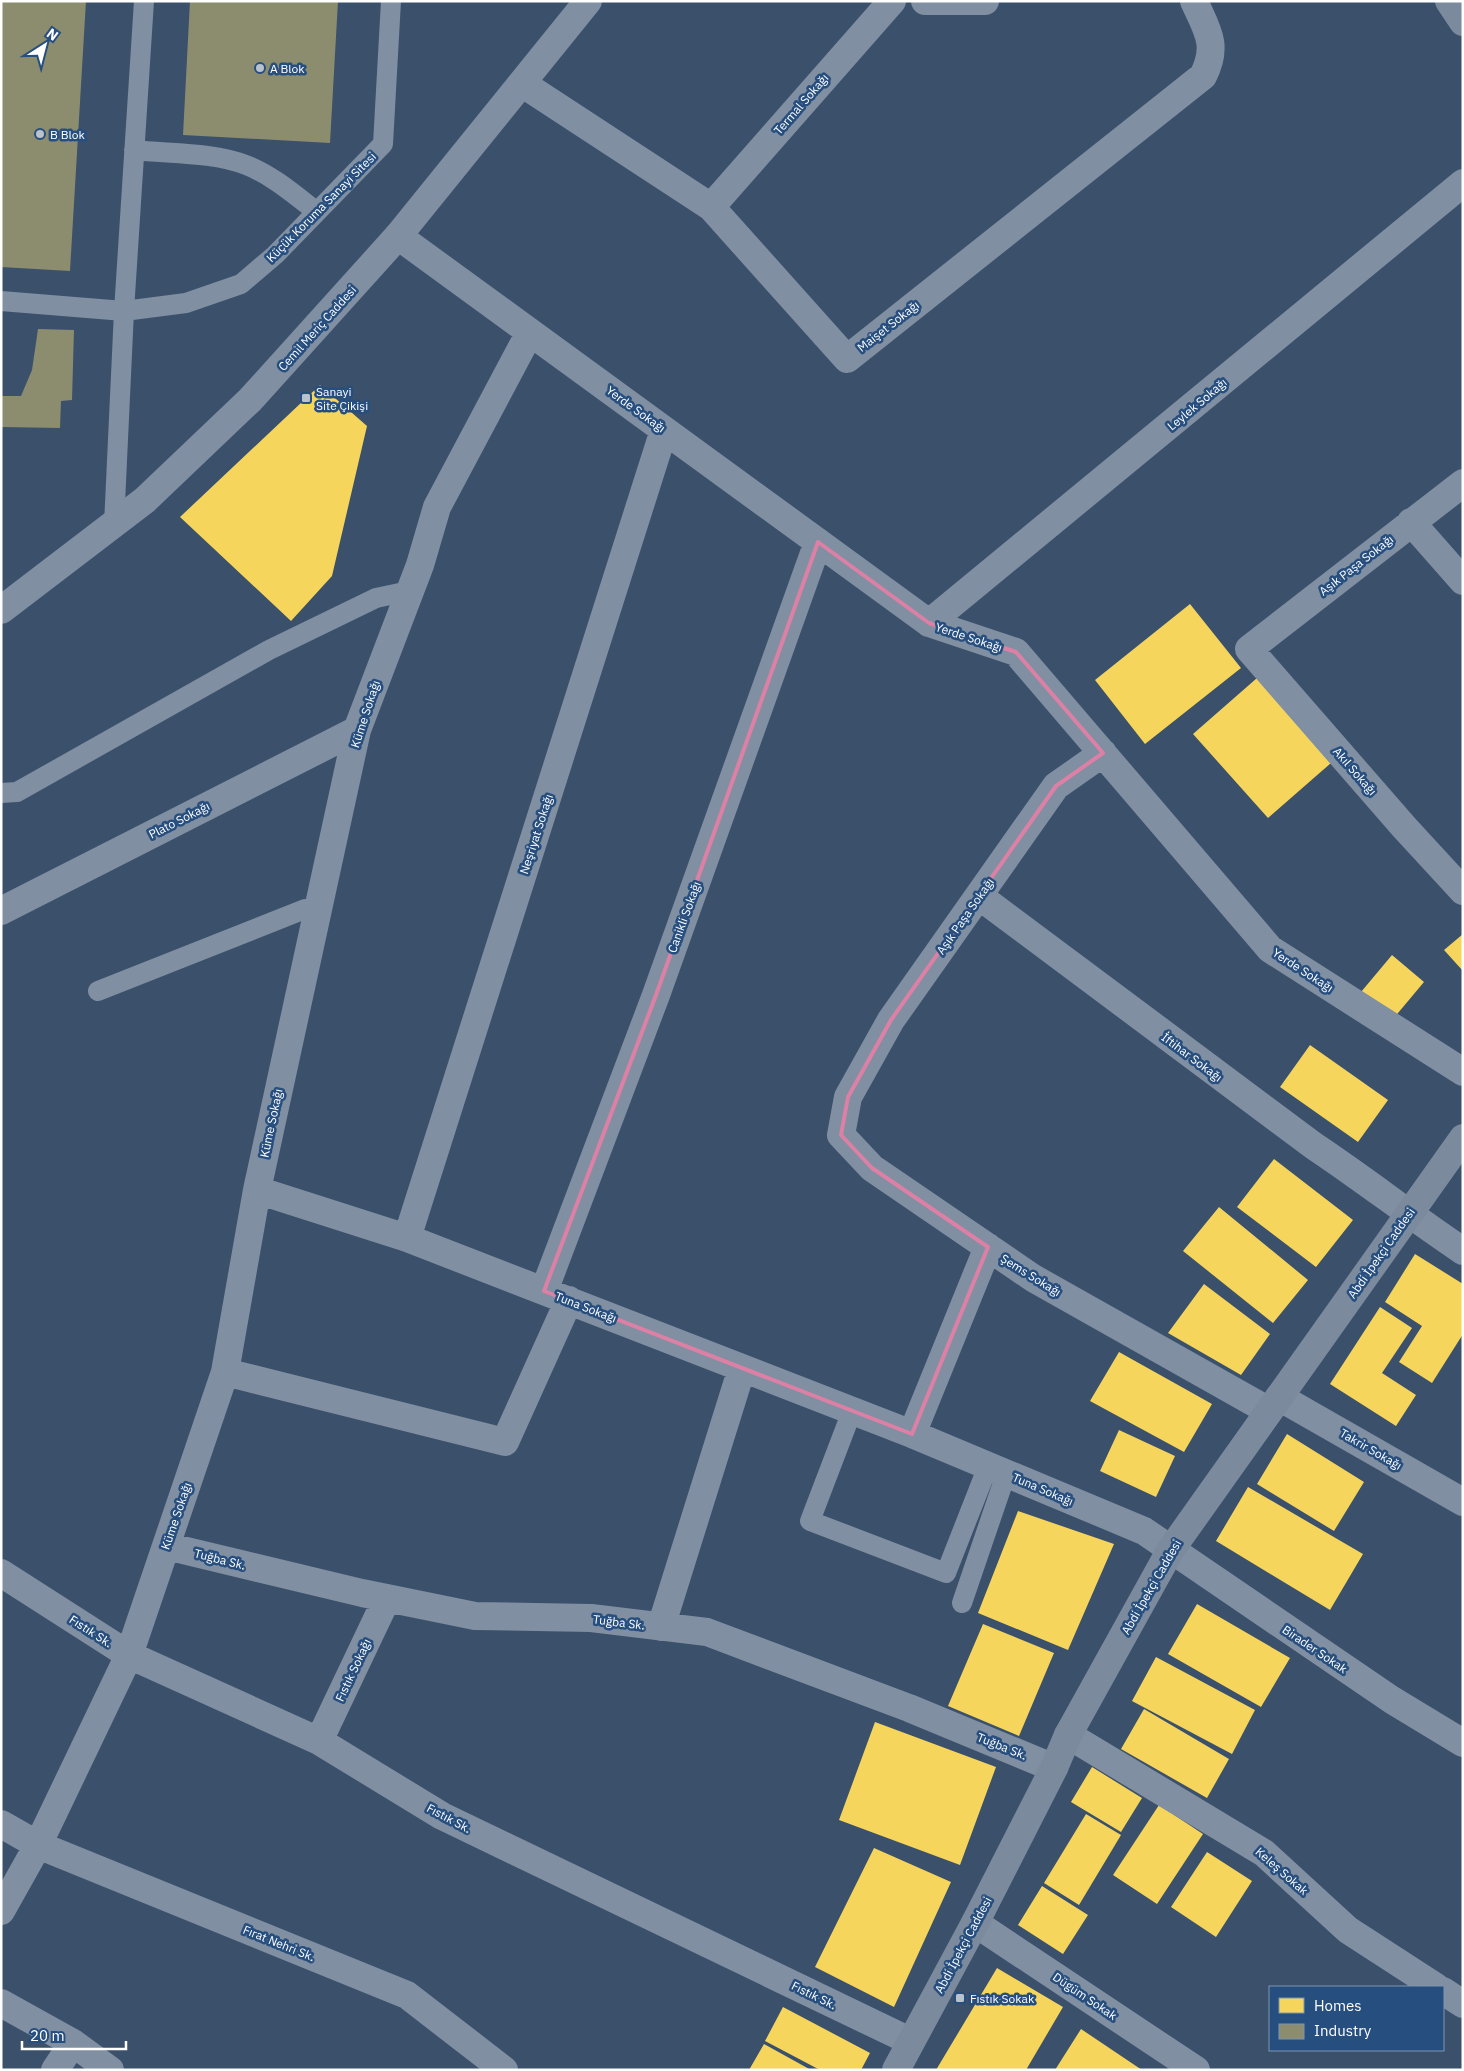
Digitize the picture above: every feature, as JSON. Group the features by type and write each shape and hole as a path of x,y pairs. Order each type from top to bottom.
{"main road":[{"path":"1449,1 1463,22"},
{"name":"Abdi İpekçi Caddesi","path":"896,2070 975,1923 1054,1768 1068,1735 1170,1551 1463,1138"}],"street":[{"name":"Cemil Meriç Caddesi","path":"1,610 114,525 178,470 250,400 398,236 523,84 588,1"},
{"name":"Termal Sokağı","path":"711,207 892,1"},
{"path":"925,1 985,1"},
{"name":"Maişet Sokağı","path":"523,84 711,207 847,359 1203,76 1212,59 1209,35 1194,1"},
{"name":"Leylek Sokağı","path":"929,623 1463,183"},
{"name":"Yerde Sokağı","path":"398,236 929,623 1016,652 1270,949 1463,1072"},
{"name":"Küme Sokağı","path":"1,1911 38,1844 129,1654 225,1372 257,1190 357,730 420,565 437,507 530,332"},
{"name":"Neşriyat Sokağı","path":"407,1238 664,430"},
{"name":"Aşık Paşa Sokağı","path":"1249,649 1463,483"},
{"path":"1411,522 1463,581"},
{"name":"Canikli Sokağı","path":"225,1372 505,1442 557,1296 656,996 818,542"},
{"name":"Akıl Sokağı","path":"1249,649 1404,827 1463,891"},
{"name":"Plato Sokağı","path":"1,911 357,730"},
{"name":"Aşık Paşa Sokağı","path":"848,1098 891,1020 1056,786 1103,753"},
{"name":"İftihar Sokağı","path":"978,896 1298,1135 1368,1182 1408,1215 1463,1251"},
{"name":"Şems Sokağı","path":"848,1098 841,1135 872,1168 1033,1278 1274,1404"},
{"name":"Tuna Sokağı","path":"257,1190 407,1238 912,1434 1144,1532 1170,1551"},
{"path":"912,1434 988,1247"},
{"path":"661,1627 742,1368"},
{"name":"Takrir Sokağı","path":"1274,1404 1463,1502"},
{"name":"Tuğba Sk.","path":"166,1546 387,1598 475,1616 591,1618 707,1632 909,1708 1054,1768"},
{"name":"Birader Sokak","path":"1170,1551 1392,1700 1463,1743"},
{"name":"Fıstık Sk.","path":"1,1573 129,1654 320,1741 442,1816 910,2041"},
{"name":"Fıstık Sokağı","path":"320,1741 387,1598"},
{"name":"Keleş Sokak","path":"1068,1735 1264,1853 1348,1930 1434,1986"},
{"name":"Fırat Nehri Sk.","path":"1,1824 38,1844 407,1995 504,2070"},
{"name":"Dügüm Sokak","path":"975,1923 1196,2070"},
{"path":"1444,1992 1463,2004"},
{"path":"1,2003 73,2043 110,2070"},
{"path":"55,2070 73,2043"}],"lane":[{"path":"114,525 124,311 144,1"},
{"name":"Küçük Koruma Sanayi Sitesi","path":"1,301 124,311 186,303 241,284 275,255 383,144 392,1"},
{"path":"134,150 212,157 246,165 283,186 317,212"},
{"path":"1,794 17,792 269,650 376,598 410,591"},
{"path":"98,991 305,910 317,911"},
{"path":"852,1411 810,1521 946,1573 997,1470"},
{"path":"962,1603 997,1470"}],"highlighted area":[{"path":"818,542 929,623 1016,652 1103,753 1056,786 891,1020 848,1097 841,1135 872,1168 988,1247 912,1434 544,1291 656,995"}],"building: Homes":[{"path":"320,385 367,426 332,576 291,621 180,517"},
{"path":"1190,604 1241,668 1145,744 1095,680"},
{"path":"1257,678 1331,763 1268,818 1193,734"},
{"path":"1463,934 1463,971 1444,950"},
{"path":"1392,955 1424,982 1393,1019 1361,992"},
{"path":"1310,1045 1388,1100 1358,1142 1280,1087"},
{"path":"1274,1159 1353,1220 1316,1267 1237,1207"},
{"path":"1219,1207 1308,1280 1273,1323 1183,1251"},
{"path":"1415,1254 1463,1284 1463,1334 1432,1383 1399,1362 1422,1326 1385,1302"},
{"path":"1204,1284 1270,1334 1241,1375 1168,1333"},
{"path":"1380,1307 1412,1328 1382,1373 1416,1395 1396,1426 1330,1384"},
{"path":"1119,1352 1212,1404 1184,1452 1090,1401"},
{"path":"1119,1430 1175,1456 1156,1497 1100,1471"},
{"path":"1287,1434 1364,1482 1334,1531 1257,1484"},
{"path":"1248,1487 1363,1554 1330,1610 1216,1541"},
{"path":"1018,1511 1114,1544 1068,1650 978,1613"},
{"path":"1197,1604 1290,1658 1261,1707 1168,1654"},
{"path":"983,1624 1054,1653 1019,1736 948,1706"},
{"path":"1156,1657 1255,1710 1232,1754 1132,1701"},
{"path":"1144,1709 1229,1759 1207,1798 1121,1749"},
{"path":"875,1722 996,1767 960,1865 839,1820"},
{"path":"1092,1767 1142,1798 1121,1832 1071,1802"},
{"path":"1159,1805 1203,1834 1157,1904 1113,1875"},
{"path":"1086,1814 1121,1835 1079,1905 1044,1883"},
{"path":"874,1848 951,1882 894,2007 815,1967"},
{"path":"1207,1852 1252,1881 1216,1937 1171,1907"},
{"path":"1042,1886 1088,1915 1063,1954 1018,1925"},
{"path":"997,1968 1063,2007 1026,2070 936,2070"},
{"path":"783,2007 870,2053 861,2070 820,2070 765,2041"},
{"path":"1081,2029 1142,2070 1055,2070"},
{"path":"764,2044 811,2070 749,2070"}],"building: Industry":[{"name":"B Blok","path":"1,1 86,1 70,271 1,267"},
{"name":"A Blok","path":"190,1 338,1 330,143 183,135"},
{"path":"38,329 74,330 72,400 61,401 60,428 1,427 1,396 21,396 32,370"}],"place":[{"name":"A Blok","path":"260,68"},
{"name":"B Blok","path":"40,134"},
{"name":"Sanayi Site Çikişi","path":"306,398"},
{"name":"Fıstık Sokak","path":"960,1998"}]}
